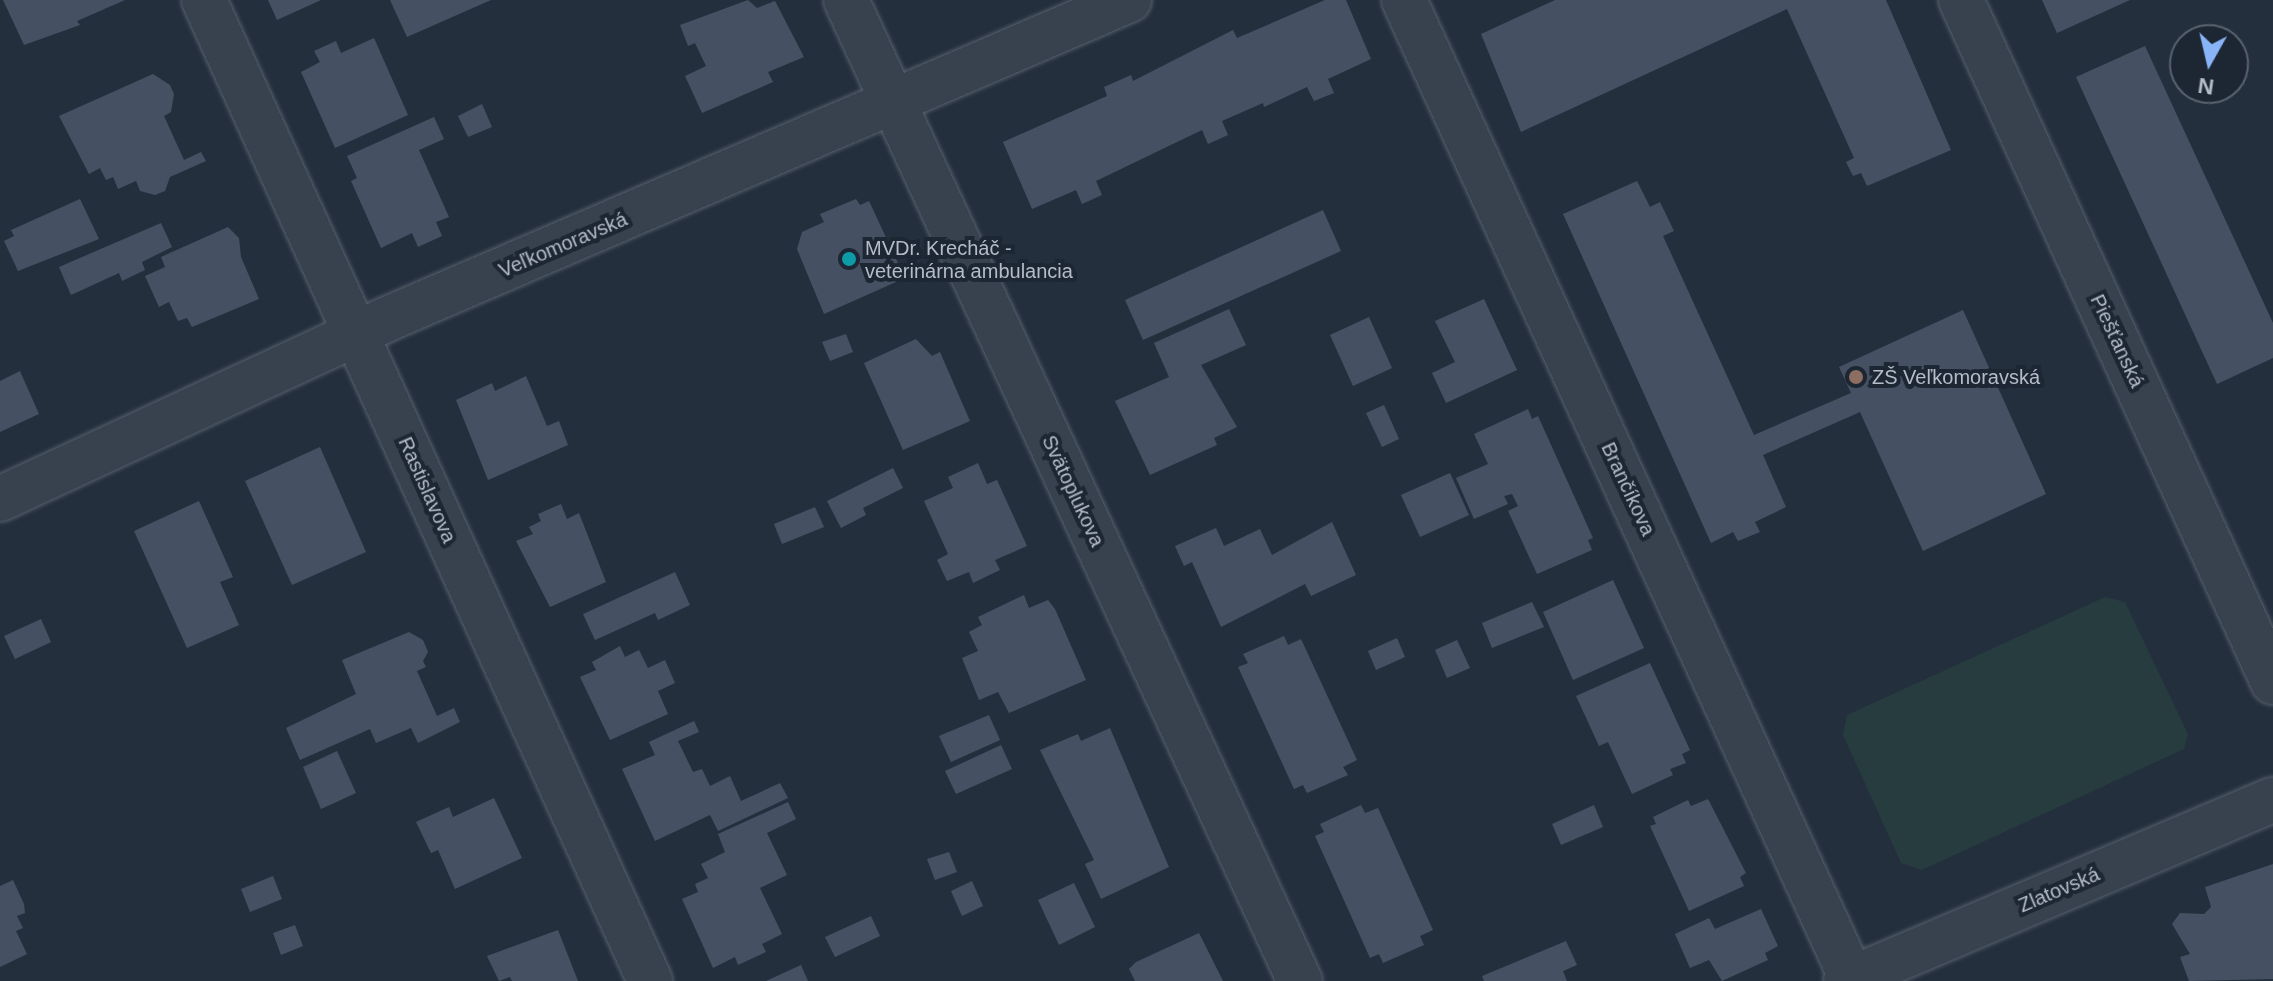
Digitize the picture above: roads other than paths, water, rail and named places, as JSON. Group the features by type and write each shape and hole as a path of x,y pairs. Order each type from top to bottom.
{"street":[{"name":"Rastislavova","path":"204,0 650,981"},
{"name":"Svätoplukova","path":"846,0 1300,981"},
{"name":"Veľkomoravská","path":"0,499 356,333 894,104 1129,0"},
{"name":"Brančíkova","path":"1404,0 1849,980"},
{"name":"Piešťanská","path":"1961,0 2273,682"},
{"name":"Zlatovská","path":"1849,980 2273,800"}],"place":[{"name":"MVDr. Krecháč - veterinárna ambulancia","path":"849,259"},
{"name":"ZŠ Veľkomoravská","path":"1856,377"}]}
